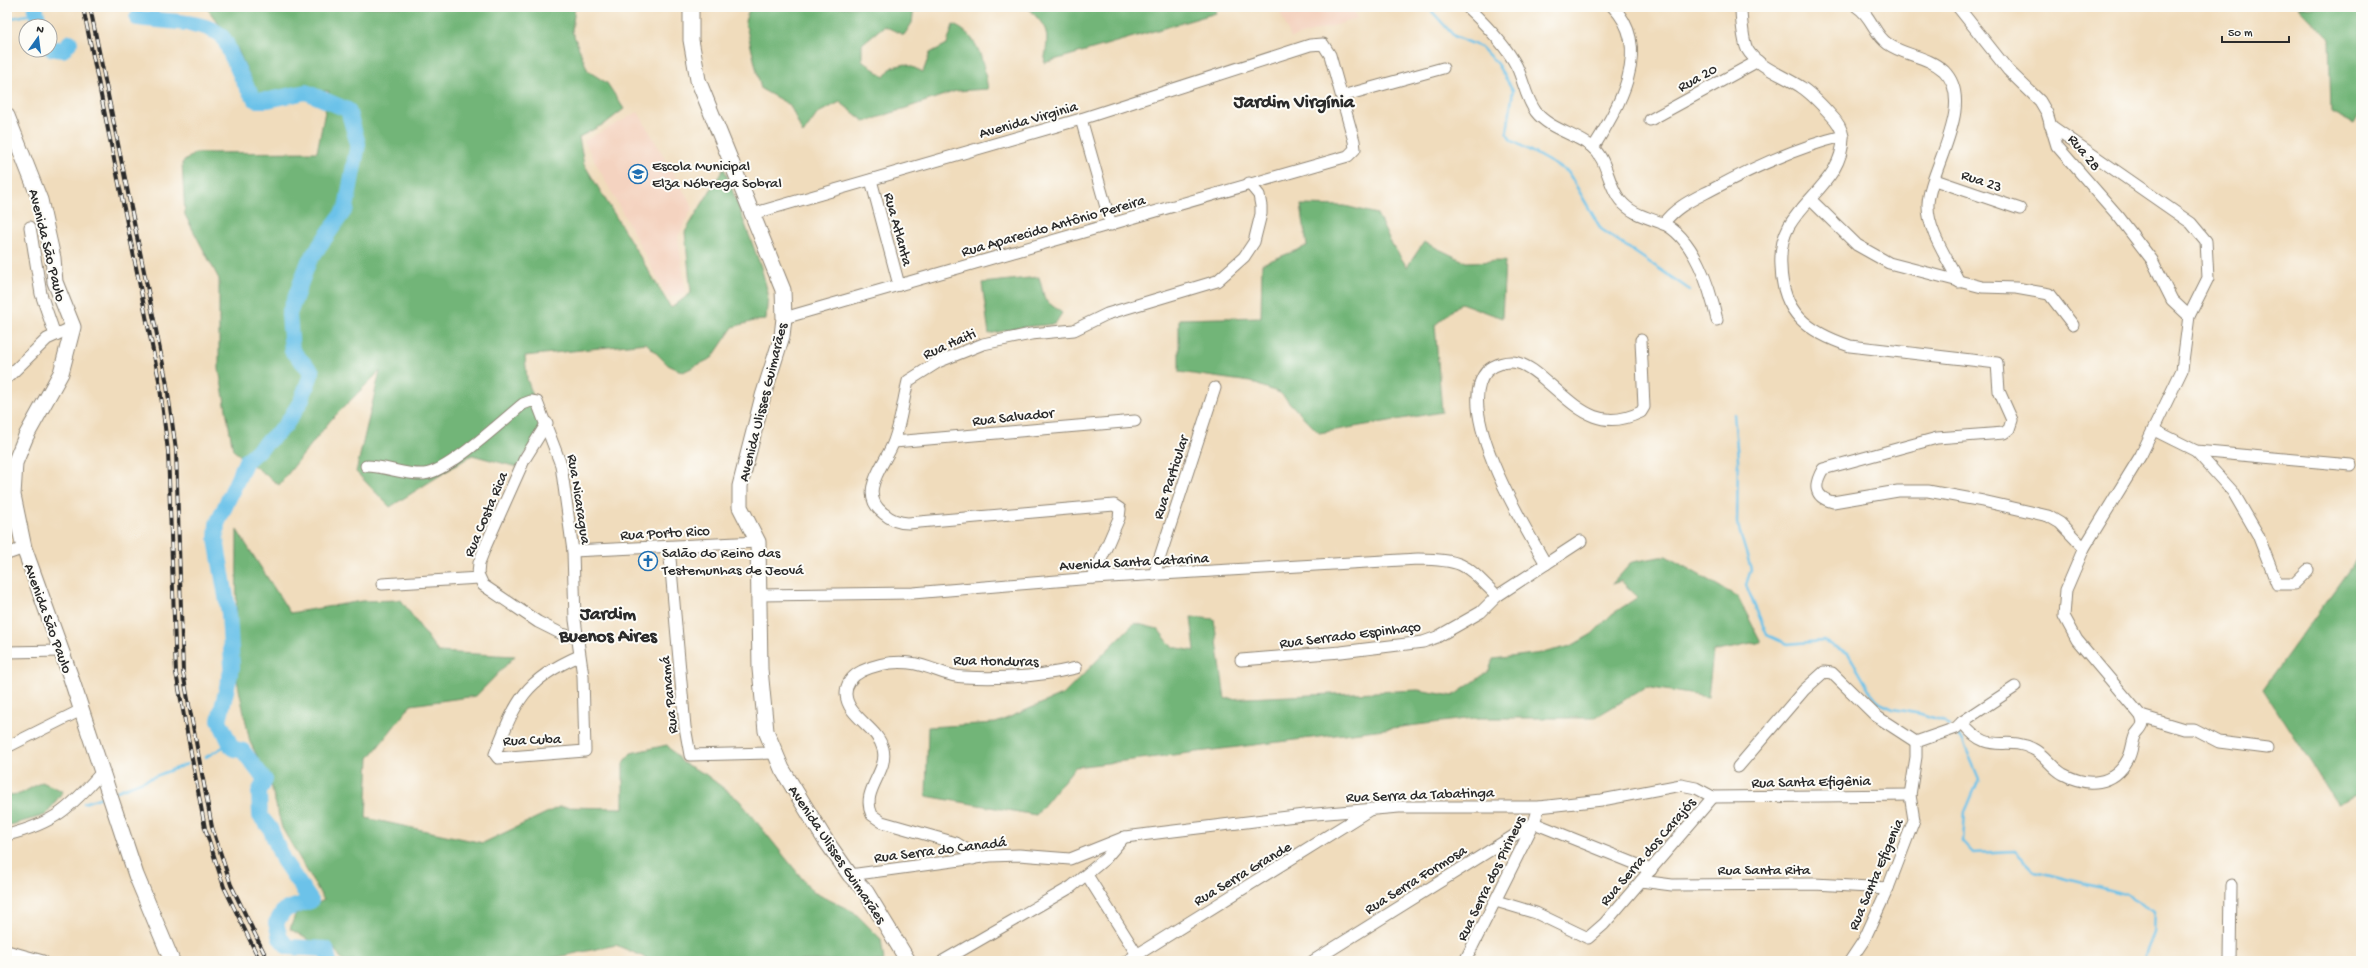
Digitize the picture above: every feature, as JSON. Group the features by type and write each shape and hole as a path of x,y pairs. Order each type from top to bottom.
{"main road":[{"name":"Avenida Ulisses Guimarães","path":"691,7 691,40 698,80 783,290 784,318 782,336 763,396 740,486 740,507 758,542 760,669 766,731 782,769 824,838 850,875 866,892 908,961"},
{"name":"Avenida São Paulo","path":"7,120 40,200 53,258 55,282 73,327 61,372 26,436 15,463 13,495 24,548 61,651 144,895 172,961"}],"street":[{"path":"1467,7 1485,25 1516,65 1530,103 1537,113 1593,148 1601,159 1619,200 1636,214 1663,224 1680,236 1693,254 1707,284 1717,320"},
{"path":"1593,148 1622,98 1631,62 1632,49 1627,26 1613,7"},
{"path":"1741,7 1747,49 1758,61 1802,87 1814,97 1837,122 1843,136 1842,150 1835,169 1794,219 1782,242 1781,277 1789,306 1807,324 1838,342 1850,346 1997,363 1999,391 2012,420 2010,429 2004,433 1937,438 1823,469 1817,480 1818,492 1823,499 1833,502 1898,491 1928,492 1983,500 2048,516 2060,523 2084,548"},
{"path":"1857,7 1868,16 1886,43 1930,60 1949,77 1955,96 1954,115 1948,142 1928,203 1931,224 1960,282"},
{"name":"Rua 28","path":"1958,7 2008,70 2036,97 2047,113 2057,146 2119,217 2152,260 2172,300 2189,316"},
{"name":"Avenida Virginia","path":"752,214 1081,119 1310,45 1321,43 1326,46 1342,96"},
{"name":"Rua 20","path":"1650,120 1758,61"},
{"path":"1342,96 1443,68"},
{"name":"Rua Aparecido Antônio Pereira","path":"784,318 1111,225 1249,183 1348,156 1355,148 1342,96"},
{"path":"1081,119 1111,225"},
{"path":"1959,725 1982,740 2033,749 2051,766 2063,774 2086,782 2096,783 2110,779 2125,764 2135,736 2143,725 2141,716 2077,640 2064,616 2066,590 2084,548 2154,430 2182,370 2189,316 2208,278 2206,241 2191,222 2050,125"},
{"path":"1663,224 1678,208 1732,179 1802,148 1843,136"},
{"name":"Rua Atlanta","path":"871,180 899,285"},
{"name":"Rua 23","path":"1935,180 2020,209"},
{"name":"Rua Haiti","path":"1092,578 1119,518 1120,509 1111,505 898,523 881,512 874,500 873,490 879,467 894,442 908,381 938,362 1000,340 1031,334 1074,330 1107,314 1217,281 1244,257 1254,242 1261,214 1261,206 1258,195 1249,183"},
{"path":"1811,200 1857,245 1900,268 1982,287 2016,288 2049,294 2073,325"},
{"name":"Avenida São Paulo","path":"30,227 41,294 55,335"},
{"path":"7,378 46,339 73,327"},
{"path":"1546,564 1489,455 1480,415 1479,390 1482,380 1492,367 1508,362 1520,363 1539,375 1592,417 1609,421 1623,418 1641,412 1644,407 1641,340"},
{"name":"Rua Particular","path":"1154,575 1215,388"},
{"name":"Rua Nicaragua","path":"366,466 417,474 430,472 449,462 490,432 523,404 531,401 538,404 561,465 573,551 579,656 583,676 585,752"},
{"name":"Rua Salvador","path":"894,442 1135,421"},
{"name":"Rua Costa Rica","path":"546,423 524,460 486,545 479,563 479,578 483,585 538,622 562,634 578,638"},
{"path":"2154,430 2196,451 2233,492 2258,535 2277,584 2294,584 2308,570"},
{"path":"2196,451 2351,465"},
{"name":"Rua Serrado Espinhaço","path":"1240,660 1341,652 1423,642 1437,637 1474,615 1497,596 1581,541"},
{"name":"Rua Porto Rico","path":"573,551 758,542"},
{"name":"Rua Panamá","path":"669,547 685,727 690,755 774,752"},
{"path":"7,554 24,548"},
{"name":"Avenida Santa Catarina","path":"760,595 913,593 1092,578 1440,560 1464,564 1497,596"},
{"path":"382,584 479,578"},
{"path":"7,652 61,651"},
{"name":"Rua Cuba","path":"579,656 548,671 529,687 515,705 495,754 498,758 585,752"},
{"name":"Rua Honduras","path":"972,859 967,850 956,843 882,822 872,815 869,797 884,759 883,747 851,708 846,694 849,681 858,673 868,668 896,662 917,664 950,676 963,677 1044,676 1076,668"},
{"path":"1738,767 1811,682 1824,672 1832,673 1876,716 1916,742 1944,733 1959,725 2015,687"},
{"path":"7,747 81,710"},
{"path":"2141,716 2184,729 2194,729 2219,742 2267,748"},
{"name":"Rua Santa Efigenia","path":"1850,961 1864,940 1888,888 1914,820 1910,795 1916,757 1916,742"},
{"path":"7,835 31,829 56,816 76,802 102,772"},
{"name":"Rua Serra da Tabatinga","path":"1125,837 1304,815 1372,809 1539,807 1602,800 1675,786 1696,788 1713,798"},
{"name":"Rua Santa Efigênia","path":"1713,798 1910,795"},
{"name":"Rua Serra dos Carajós","path":"1496,901 1536,913 1588,938 1604,924 1713,798"},
{"name":"Rua Serra dos Pirineus","path":"1465,961 1534,823 1539,807"},
{"name":"Rua Serra Grande","path":"1127,961 1139,958 1372,809"},
{"path":"1534,823 1651,870"},
{"name":"Rua Serra Formosa","path":"1313,961 1534,823"},
{"path":"943,961 1071,887 1105,859 1125,837"},
{"name":"Rua Serra do Canadá","path":"850,875 1006,855 1070,859 1125,837"},
{"path":"1087,875 1139,958"},
{"name":"Rua Santa Rita","path":"1641,881 1672,885 1814,884 1888,888"},
{"path":"2230,961 2231,885"},
{"path":"7,951 43,961"}],"shaded area":[{"path":"1278,7 1352,7 1357,19 1291,38"},
{"name":"Escola Municipal Elza Nóbrega Sobral","path":"638,112 693,207 678,237 686,292 668,298 584,141"}],"green space":[{"path":"206,7 575,7 572,31 588,71 607,83 624,109 606,123 579,137 584,164 671,308 691,293 685,232 724,168 761,267 768,293 766,320 754,321 733,327 712,358 683,372 668,365 646,343 525,356 527,379 544,426 517,467 472,455 390,507 356,472 380,371 330,421 279,485 233,450 219,369 219,279 185,215 182,163 195,153 317,152 329,91 257,93 237,48"},
{"path":"750,7 914,7 912,23 904,35 884,26 862,44 862,60 884,77 892,67 906,64 923,72 930,53 947,44 953,25 962,30 975,43 982,60 988,89 956,91 865,122 840,102 818,113 803,134 790,105 761,89 745,21"},
{"path":"1027,7 1215,7 1216,13 1044,63 1047,44 1046,32 1040,21"},
{"path":"2298,7 2361,7 2361,112 2354,124 2331,112 2329,39"},
{"path":"1301,205 1345,206 1377,214 1390,241 1407,267 1424,242 1466,262 1505,261 1502,318 1461,303 1435,325 1442,412 1319,433 1280,393 1250,382 1179,372 1179,319 1261,317 1262,264 1307,246"},
{"path":"1039,277 1045,300 1062,313 1055,324 1023,327 989,334 982,283"},
{"path":"237,530 290,613 362,601 401,600 438,652 515,656 476,696 411,705 369,758 366,818 483,843 559,807 623,808 623,764 631,753 667,745 683,763 705,774 739,800 813,892 854,912 881,939 884,961 653,961 616,945 538,961 343,961 330,943 314,943 290,929 295,915 324,900 282,828 270,782 250,742 236,675"},
{"path":"2361,553 2361,793 2337,804 2263,689"},
{"path":"1666,556 1738,597 1761,642 1713,652 1708,697 1646,687 1594,718 1474,718 1075,767 1036,815 926,796 928,727 996,723 1064,694 1134,623 1158,629 1172,647 1195,651 1191,617 1214,619 1225,699 1418,690 1453,696 1489,671 1493,659 1542,653 1571,646 1592,634 1612,614 1638,597 1621,581 1612,584 1632,562"},
{"path":"42,782 63,791 46,815 7,826 7,795 20,794"}],"waterway":[{"path":"35,7 38,18"},
{"path":"1428,7 1454,36 1481,47 1497,64 1513,90 1507,133 1511,140 1568,172 1601,229 1690,290"},
{"path":"7,19 37,13"},
{"path":"137,18 195,24 216,32 223,38 245,85 256,100 268,100 306,92 348,110 358,144 346,208 309,261 289,314 292,351 312,372 301,401 285,426 246,461 217,524 216,539 229,614 232,667 219,720 232,748 243,751 265,780 259,792 260,816 270,828 283,860 311,901 284,910 276,923 280,938 288,947 326,949 329,961"},
{"path":"58,49 63,50 70,42"},
{"path":"1734,414 1738,459 1737,523 1751,569 1746,585 1767,635 1787,644 1823,641 1848,653 1870,691 1880,703 1893,709 1921,714 1943,721 1949,726"},
{"path":"1954,731 1962,739 1979,779 1965,812 1963,842 1973,853 2015,851 2035,871 2125,894 2155,912 2154,933 2143,961"},
{"path":"206,757 230,743"},
{"path":"117,791 187,764"},
{"path":"84,803 102,797"}],"railway":[{"path":"83,7 159,380 168,451 176,673 205,828 224,887 260,961"},
{"path":"90,7 166,379 176,450 183,673 212,827 231,885 268,961"}],"place":[{"name":"Escola Municipal Elza Nóbrega Sobral","path":"638,174"},
{"name":"Salão do Reino das Testemunhas de Jeová","path":"648,561"}],"district":[{"name":"Jardim Virgínia","path":"1294,100"},
{"name":"Jardim Buenos Aires","path":"608,623"}]}
